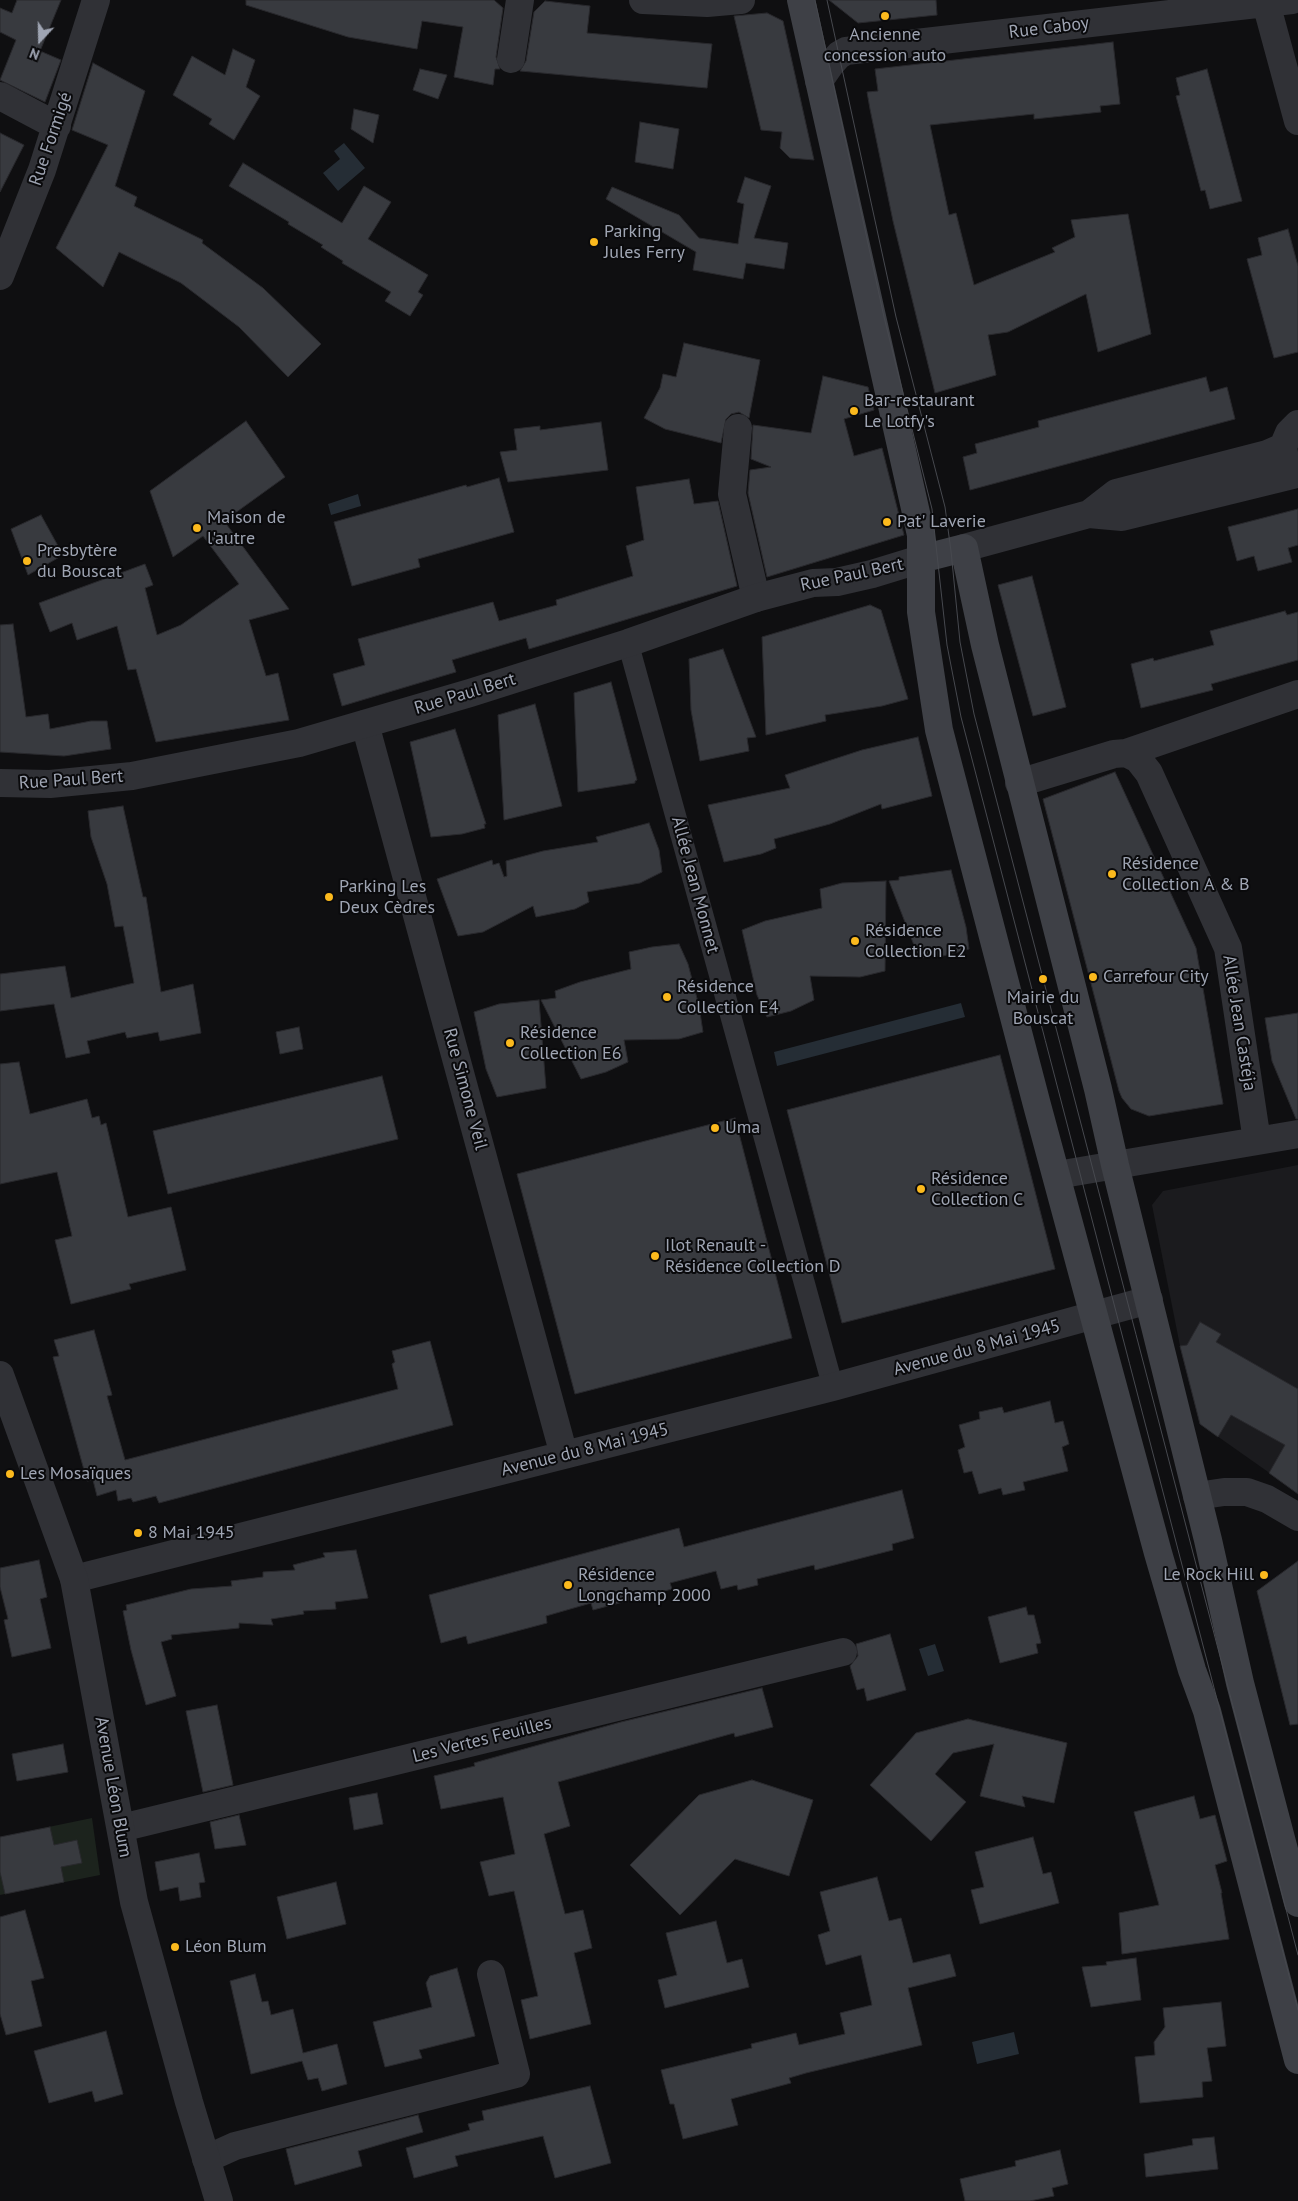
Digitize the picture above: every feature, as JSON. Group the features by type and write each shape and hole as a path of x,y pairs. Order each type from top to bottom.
{"main road":[{"path":"801,0 921,535 921,612 939,730 1037,1105 1161,1562 1192,1670 1207,1711 1298,2060"},
{"path":"921,559 964,548 985,645 1098,1089 1197,1496 1240,1683 1298,1903"}],"street":[{"name":"Rue Formigé","path":"0,276 42,170 96,0"},
{"path":"510,59 520,0"},
{"path":"643,0 707,3 741,0"},
{"path":"1279,1 1298,121"},
{"name":"Rue Caboy","path":"819,81 839,54 846,51 1279,1"},
{"path":"0,96 57,126"},
{"path":"964,548 1090,514 1122,517 1296,476 1284,463 1283,447 1289,432 1298,424"},
{"path":"738,428 732,494 756,598"},
{"path":"1090,514 1116,492 1267,454 1283,447"},
{"name":"Rue Paul Bert","path":"0,783 50,784 132,776 299,743 628,643 756,598 813,583 837,582 872,574 921,559"},
{"name":"Allée Jean Monnet","path":"628,643 833,1387"},
{"path":"1019,783 1114,754 1126,753 1298,694"},
{"name":"Rue Simone Veil","path":"366,724 564,1455"},
{"name":"Allée Jean Castéja","path":"1126,753 1138,759 1149,773 1228,948 1257,1140"},
{"path":"1057,1174 1298,1134"},
{"name":"Avenue du 8 Mai 1945","path":"74,1579 833,1387 1149,1300"},
{"name":"Avenue Léon Blum","path":"0,1375 74,1579 134,1902 218,2201"},
{"path":"1197,1496 1224,1492 1247,1492 1267,1499 1298,1517"},
{"name":"Les Vertes Feuilles","path":"121,1828 843,1652"},
{"path":"206,2159 235,2146 516,2074 491,1974"}],"shaded area":[{"path":"344,143 365,168 338,191 323,173 340,159 334,151"},
{"path":"358,494 361,506 331,515 328,504"},
{"path":"961,1003 965,1017 777,1066 774,1052"},
{"path":"1298,1165 1298,1493 1200,1424 1180,1346 1152,1205 1163,1191"},
{"path":"935,1644 944,1671 928,1676 919,1649"},
{"path":"92,1818 100,1875 0,1895 0,1837"},
{"path":"1014,2032 1019,2054 977,2064 972,2042"}],"building":[{"path":"17,0 61,0 40,51 61,60 45,102 0,80 16,40 0,32 0,8 12,13"},
{"path":"246,0 494,0 503,8 496,57 500,69 495,69 493,85 454,77 463,27 422,21 417,49 348,37 246,5"},
{"name":"Ancienne concession auto","path":"829,0 936,0 937,15 858,23"},
{"path":"545,1 590,6 587,33 712,44 707,88 520,71 526,61 534,12"},
{"path":"767,13 783,21 814,160 790,158 780,148 782,132 761,130 734,16"},
{"path":"1113,42 1120,104 1100,106 1101,112 1034,119 1034,114 930,125 949,215 956,213 974,285 1055,252 1052,248 1075,237 1071,220 1128,214 1151,334 1098,352 1086,294 1008,332 988,335 996,375 935,393 893,221 870,109 867,92 878,91 875,69"},
{"path":"233,49 255,60 246,87 260,96 234,140 209,124 212,119 173,95 192,56 225,75"},
{"path":"93,63 145,91 115,186 137,197 134,206 203,240 202,243 263,288 321,344 288,377 239,327 181,283 119,252 103,287 56,248 108,145 72,130"},
{"path":"420,69 447,75 438,99 413,90"},
{"path":"1207,69 1242,201 1210,209 1205,190 1201,191 1176,96 1180,95 1176,78"},
{"path":"354,109 379,115 373,143 351,129"},
{"path":"640,122 679,129 673,169 635,162"},
{"path":"0,133 24,145 0,192"},
{"path":"243,163 342,223 364,186 391,202 368,239 428,275 418,292 423,295 410,316 385,301 391,292 342,263 343,261 321,247 323,245 288,224 289,222 229,186"},
{"path":"745,177 771,186 754,238 788,243 784,269 746,263 743,279 693,270 696,252 606,199 612,187 679,215 699,238 738,244 744,204 737,202"},
{"path":"1288,229 1298,266 1298,352 1274,358 1247,259 1262,255 1258,238"},
{"path":"684,343 760,360 749,418 739,412 731,414 726,419 721,443 665,429 644,418 660,388 663,374 676,377"},
{"path":"823,376 868,387 874,410 844,419 854,456 882,448 904,535 767,577 748,493 750,470 771,467 751,459 753,425 811,433"},
{"path":"1206,377 1210,392 1227,387 1235,419 970,490 963,457 977,453 975,444 1039,427 1038,421"},
{"path":"246,421 285,477 224,521 289,609 249,620 266,676 278,673 289,720 156,742 136,669 128,670 117,626 77,640 72,623 50,632 39,603 145,564 153,585 145,588 157,635 181,625 239,584 203,536 173,557 150,491"},
{"path":"601,422 608,470 508,482 500,452 517,450 514,429 540,426 540,430"},
{"path":"499,478 514,532 418,559 420,567 352,586 334,522 466,485 467,487"},
{"path":"689,479 694,504 718,501 737,586 529,649 526,638 452,660 456,672 342,706 333,674 365,665 358,639 493,602 499,621 557,605 556,600 633,576 626,546 644,540 636,487"},
{"path":"1298,509 1298,545 1288,548 1292,562 1258,571 1254,556 1237,561 1228,527"},
{"path":"41,515 63,555 28,575 11,529"},
{"path":"1032,576 1066,707 1033,716 998,585"},
{"path":"870,605 881,610 908,699 882,706 825,715 826,721 766,735 762,637"},
{"path":"1285,611 1287,615 1298,612 1298,660 1211,684 1213,690 1141,708 1131,664 1153,658 1154,661 1214,645 1210,631"},
{"path":"13,624 26,717 48,714 50,729 91,721 107,721 111,749 64,756 0,752 0,625"},
{"path":"723,649 756,737 747,738 749,751 700,761 691,710 689,659"},
{"path":"611,682 637,780 635,783 578,792 574,693"},
{"path":"535,704 562,806 504,820 498,715"},
{"path":"455,729 486,824 484,824 485,828 462,834 431,837 410,742"},
{"path":"918,737 932,796 882,809 881,804 830,824 774,839 776,848 761,854 724,862 708,805 790,788 785,775 862,750"},
{"name":"Résidence Collection A & B","path":"1115,772 1196,948 1223,1104 1149,1116 1131,1109 1119,1091 1043,799"},
{"path":"123,806 143,897 146,897 161,992 193,984 201,1033 160,1041 158,1032 127,1038 125,1032 87,1041 90,1053 66,1058 54,1004 0,1011 0,974 65,966 71,998 134,983 123,926 115,927 107,884 91,837 88,811"},
{"path":"649,823 659,850 662,872 640,883 587,892 589,902 575,909 536,917 533,906 483,932 458,936 437,879 492,860 493,865 499,863 504,877 507,876 506,861 543,851 598,842 596,837"},
{"path":"951,870 966,927 969,949 943,956 919,958 889,881 899,880 899,877"},
{"path":"886,881 885,971 860,977 810,976 814,1000 791,1011 767,1017 757,995 742,930 765,921 822,908 820,889 842,883"},
{"path":"679,944 688,964 699,1006 703,1032 679,1039 624,1040 628,1062 606,1072 581,1079 541,1000 556,998 555,991 580,982 631,969 629,952"},
{"name":"Résidence Collection E6","path":"539,1000 546,1088 497,1097 486,1069 474,1012 499,1004"},
{"path":"1298,1013 1298,1119 1296,1119 1272,1061 1265,1018"},
{"path":"299,1027 303,1049 280,1054 276,1032"},
{"name":"Résidence Collection C","path":"1000,1055 1055,1269 842,1323 787,1110"},
{"path":"19,1062 30,1114 87,1099 92,1118 99,1116 101,1125 106,1123 128,1217 171,1207 186,1270 129,1284 131,1289 71,1304 55,1240 72,1236 57,1172 0,1184 0,1064"},
{"path":"382,1076 398,1139 168,1194 153,1131"},
{"name":"Ilot Renault - Résidence Collection D","path":"735,1118 792,1338 575,1394 517,1174"},
{"path":"1200,1322 1221,1334 1216,1342 1298,1389 1298,1494 1269,1473 1285,1445 1231,1415 1218,1437 1200,1424 1180,1346 1187,1345"},
{"path":"94,1330 112,1395 107,1396 125,1460 398,1389 392,1364 395,1362 392,1351 430,1341 453,1425 159,1503 156,1496 133,1502 131,1498 118,1501 116,1490 97,1496 93,1480 87,1481 53,1357 59,1356 54,1340"},
{"path":"1050,1401 1055,1423 1063,1421 1069,1444 1062,1447 1068,1471 1023,1482 1025,1490 1003,1495 1001,1488 979,1494 972,1471 964,1473 958,1450 965,1447 959,1425 980,1419 979,1412 1002,1407 1004,1413"},
{"path":"902,1490 914,1538 892,1544 893,1550 815,1570 814,1565 757,1579 758,1585 738,1590 737,1585 721,1589 716,1571 670,1583 672,1589 593,1610 591,1603 546,1616 547,1623 468,1644 466,1636 441,1643 429,1595 679,1528 684,1547"},
{"path":"356,1550 368,1598 335,1602 336,1609 303,1611 304,1614 271,1619 273,1625 239,1623 239,1628 171,1635 172,1639 161,1642 176,1696 146,1705 123,1611 127,1610 126,1605 191,1589 232,1586 231,1581 263,1577 263,1572 295,1570 293,1565 325,1557 323,1553"},
{"path":"39,1560 47,1597 40,1599 51,1648 12,1657 4,1620 8,1619 0,1587 0,1568"},
{"path":"1298,1561 1298,1724 1290,1725 1257,1591"},
{"path":"1026,1607 1028,1615 1034,1615 1041,1643 1036,1644 1038,1653 1000,1663 988,1617"},
{"path":"890,1634 906,1690 867,1701 864,1688 857,1690 850,1666 858,1656 856,1644"},
{"path":"762,1688 773,1727 735,1737 734,1733 558,1782 570,1826 544,1834 565,1914 583,1910 592,1948 574,1953 591,2024 530,2039 521,2000 538,1996 514,1891 489,1896 480,1862 515,1854 503,1797 441,1809 434,1776 475,1766 474,1763 621,1722"},
{"path":"217,1705 233,1785 203,1792 186,1711"},
{"path":"968,1719 1067,1743 1054,1803 1022,1796 1025,1807 980,1796 994,1744 953,1753 935,1774 966,1802 931,1841 870,1785 916,1733"},
{"path":"63,1744 68,1772 17,1781 12,1754"},
{"path":"752,1780 813,1800 789,1876 735,1859 680,1915 630,1865 699,1795"},
{"path":"377,1793 383,1824 354,1830 349,1798"},
{"path":"1194,1796 1200,1819 1215,1815 1227,1861 1215,1865 1222,1893 1229,1939 1122,1954 1119,1913 1159,1905 1134,1812"},
{"path":"239,1815 246,1845 215,1849 210,1822"},
{"path":"50,1827 54,1845 77,1840 82,1863 61,1867 64,1882 5,1894 0,1872 0,1837"},
{"path":"1033,1837 1043,1874 1051,1872 1059,1903 980,1924 971,1890 984,1887 975,1852"},
{"path":"199,1853 205,1882 199,1883 201,1897 180,1901 178,1887 160,1891 155,1862"},
{"path":"877,1877 889,1921 901,1918 913,1963 950,1954 956,1976 908,1988 922,2045 806,2073 789,2078 791,2083 731,2099 738,2125 683,2139 674,2104 670,2104 661,2070 752,2048 751,2044 796,2033 799,2045 845,2034 840,2013 872,2005 861,1955 826,1965 818,1935 830,1931 820,1892"},
{"path":"336,1882 346,1924 287,1939 277,1897"},
{"path":"25,1910 44,1978 31,1981 42,2026 6,2035 0,2014 0,1917"},
{"path":"716,1921 727,1963 742,1959 749,1987 665,2008 658,1980 677,1975 666,1933"},
{"path":"1136,1958 1141,2000 1091,2007 1082,1967 1107,1965 1106,1962"},
{"path":"457,1968 475,2036 419,2050 422,2058 385,2067 373,2022 432,2007 426,1983 430,1976"},
{"path":"255,1974 262,2002 268,2001 271,2015 293,2009 303,2053 337,2044 347,2084 322,2091 318,2078 308,2080 302,2061 251,2074 230,1981"},
{"path":"1221,2002 1226,2046 1207,2048 1212,2081 1202,2082 1203,2097 1140,2103 1135,2057 1155,2055 1154,2042 1165,2027 1163,2008"},
{"path":"106,2031 123,2094 95,2102 92,2091 49,2103 34,2051"},
{"path":"590,2086 611,2163 555,2178 543,2136 455,2156 458,2166 414,2178 406,2148 470,2130 468,2124 484,2120 482,2111"},
{"path":"418,2115 423,2132 358,2151 362,2166 295,2185 286,2149"},
{"path":"1214,2137 1218,2169 1146,2177 1144,2154 1193,2145 1192,2139"},
{"path":"1060,2150 1068,2184 1052,2188 1054,2196 1030,2201 965,2201 960,2179 1016,2166 1015,2161"}],"tram line":[{"path":"815,0 884,317 932,509 947,645 961,717 1298,2010"},
{"path":"827,0 896,317 945,507 960,642 974,714 1298,1955"}],"place":[{"name":"Ancienne concession auto","path":"885,16"},
{"name":"Parking Jules Ferry","path":"594,242"},
{"name":"Bar-restaurant Le Lotfy's","path":"854,411"},
{"name":"Pat' Laverie","path":"887,522"},
{"name":"Maison de l'autre","path":"197,528"},
{"name":"Presbytère du Bouscat","path":"27,561"},
{"name":"Résidence Collection A & B","path":"1112,874"},
{"name":"Parking Les Deux Cèdres","path":"329,897"},
{"name":"Résidence Collection E2","path":"855,941"},
{"name":"Carrefour City","path":"1093,977"},
{"name":"Mairie du Bouscat","path":"1043,979"},
{"name":"Résidence Collection E4","path":"667,997"},
{"name":"Résidence Collection E6","path":"510,1043"},
{"name":"Uma","path":"715,1128"},
{"name":"Résidence Collection C","path":"921,1189"},
{"name":"Ilot Renault - Résidence Collection D","path":"655,1256"},
{"name":"Les Mosaïques","path":"10,1474"},
{"name":"8 Mai 1945","path":"138,1533"},
{"name":"Le Rock Hill","path":"1264,1575"},
{"name":"Résidence Longchamp 2000","path":"568,1585"},
{"name":"Léon Blum","path":"175,1947"}]}
